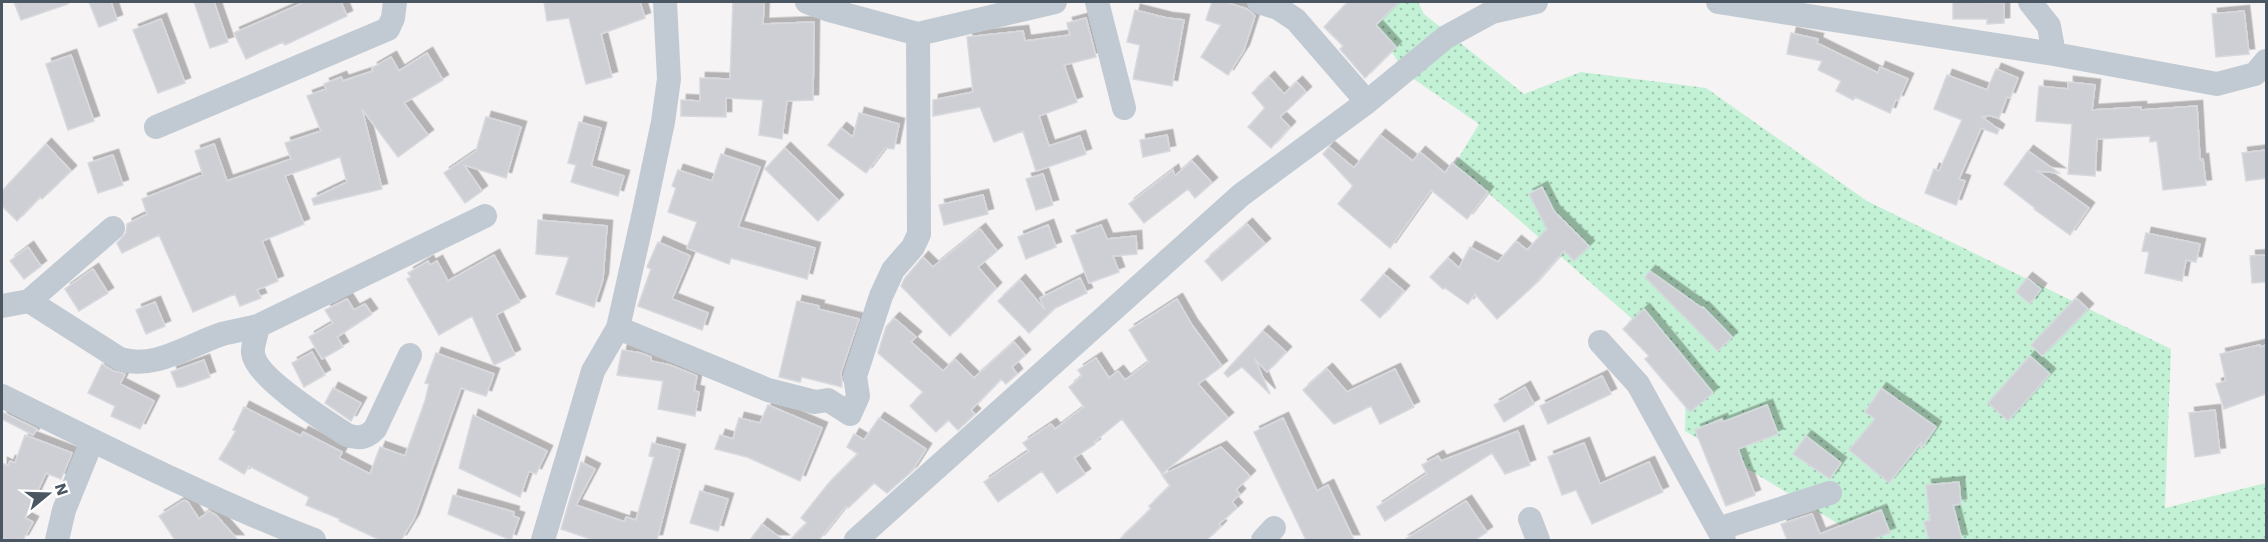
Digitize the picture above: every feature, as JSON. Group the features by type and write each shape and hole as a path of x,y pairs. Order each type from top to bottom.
{"street":[{"path":"156,127 370,38 388,28 393,18 395,2"},
{"path":"543,540 593,371 618,328 663,122 669,79 665,2"},
{"path":"807,2 918,34 1055,2"},
{"path":"1097,2 1124,108"},
{"path":"1263,2 1278,8 1296,20 1367,102"},
{"path":"856,540 1241,195 1367,102 1446,37 1492,12 1536,2"},
{"path":"1718,2 2054,54 2217,84 2255,74 2266,62"},
{"path":"2030,2 2049,26 2054,54"},
{"path":"618,328 768,390 814,402 828,400 850,414 858,396 855,376 881,296 893,270 914,247 919,234 918,34"},
{"path":"29,301 120,359 131,363 157,359 223,334 258,326 485,216"},
{"path":"2,306 29,301 113,228"},
{"path":"258,326 252,352 256,362 292,399 347,435 355,437 370,434 375,429 410,355"},
{"path":"1600,342 1638,384 1721,535 1830,493"},
{"path":"2,396 92,441 281,528 315,540"},
{"path":"57,540 64,510 92,441"}],"green space":[{"path":"1361,2 1418,2 1424,14 1524,94 1581,72 1706,88 1867,201 2171,349 2165,508 2266,483 2266,540 1867,540 1860,537 1685,431 1686,366 1455,164 1479,124 1405,73"}],"building":[{"path":"14,2 68,2 68,4 21,20"},
{"path":"89,2 111,2 117,20 99,27"},
{"path":"194,2 214,2 228,42 210,48"},
{"path":"305,2 341,2 347,16 285,45 283,42 246,59 234,33"},
{"path":"544,2 640,2 645,18 601,34 612,77 586,84 569,18 547,21"},
{"path":"733,2 764,2 763,24 814,22 813,100 787,101 782,139 759,135 763,100 726,98 726,117 681,116 681,100 700,101 700,78 730,79"},
{"path":"1212,2 1225,2 1247,9 1255,16 1244,50 1228,75 1201,57 1221,25 1206,20"},
{"path":"1348,2 1399,2 1376,25 1396,47 1365,78 1340,49 1343,46 1324,27"},
{"path":"1953,2 2004,3 2004,23 1987,24 1987,19 1953,19"},
{"path":"1135,10 1184,20 1172,86 1133,79 1140,45 1127,42"},
{"path":"2244,11 2249,54 2216,57 2212,14"},
{"path":"1086,18 1096,57 1064,65 1077,102 1039,116 1049,146 1080,136 1086,154 1036,171 1023,131 994,142 980,107 933,116 933,100 973,92 967,37 1023,31 1025,41 1070,35 1067,23"},
{"path":"161,19 185,83 158,93 133,30"},
{"path":"1791,33 1818,39 1817,43 1878,73 1880,67 1908,79 1890,113 1855,97 1853,100 1836,91 1841,81 1818,70 1822,61 1787,54"},
{"path":"427,53 443,80 404,103 428,135 398,157 362,109 382,189 314,205 312,199 347,182 340,157 285,176 304,224 262,241 278,281 257,290 261,298 240,306 235,294 193,312 159,235 122,253 117,243 126,233 127,224 147,214 142,199 203,175 195,151 214,144 227,181 291,159 285,143 321,131 307,96 326,89 324,84 341,77 343,81 373,71 372,68 391,57 399,71"},
{"path":"71,55 94,121 68,130 46,64"},
{"path":"1996,69 2018,78 1999,118 1981,116 1999,130 1997,134 1981,128 1959,179 1965,181 1956,205 1925,193 1934,169 1939,171 1962,120 1934,109 1947,75 1987,90"},
{"path":"1269,77 1284,94 1297,82 1306,92 1280,117 1290,127 1271,148 1248,127 1265,108 1252,93"},
{"path":"2068,82 2095,85 2092,110 2141,107 2141,110 2197,106 2200,160 2203,159 2206,185 2163,190 2157,141 2150,142 2150,136 2097,139 2095,176 2068,174 2072,124 2036,121 2039,86 2068,89"},
{"path":"859,113 899,124 894,149 885,148 866,173 828,145 841,128 853,137"},
{"path":"486,117 521,127 506,178 464,165 482,191 465,203 444,173 476,151"},
{"path":"579,122 601,128 591,166 624,176 618,196 571,182 576,165 568,163"},
{"path":"1167,135 1170,151 1143,157 1140,140"},
{"path":"1380,135 1413,161 1420,152 1445,173 1452,163 1488,192 1467,219 1431,190 1390,248 1338,204 1353,186 1323,154 1329,147 1354,168"},
{"path":"46,144 71,171 42,199 40,197 17,221 2,206 2,191"},
{"path":"785,148 838,200 818,221 765,169"},
{"path":"2266,150 2266,178 2246,181 2242,153"},
{"path":"2028,151 2059,173 2037,171 2089,208 2070,235 2004,184"},
{"path":"721,154 760,167 738,227 815,248 807,279 731,258 729,264 687,248 697,222 668,212 676,188 672,186 678,170 712,181"},
{"path":"113,155 123,185 98,193 88,163"},
{"path":"1192,161 1212,183 1195,198 1188,189 1144,223 1129,204 1173,170 1175,176"},
{"path":"1043,174 1053,205 1036,210 1026,179"},
{"path":"1542,187 1554,211 1589,246 1574,261 1564,251 1533,286 1497,319 1475,294 1468,304 1445,288 1443,289 1430,277 1448,258 1459,268 1470,247 1498,262 1516,241 1527,250 1547,229 1529,194"},
{"path":"983,195 988,214 944,225 939,205"},
{"path":"538,220 607,226 603,279 594,307 556,294 569,257 536,254"},
{"path":"1247,224 1265,244 1222,281 1205,261"},
{"path":"1048,225 1056,247 1026,259 1018,237"},
{"path":"1101,225 1107,239 1136,236 1137,254 1113,256 1119,272 1089,283 1071,236"},
{"path":"980,229 997,251 978,267 996,288 950,336 901,286 923,257 933,267"},
{"path":"2146,233 2200,244 2196,262 2186,260 2182,281 2145,273 2149,252 2142,251"},
{"path":"658,242 690,256 672,299 708,313 702,330 638,306 651,269 647,267"},
{"path":"28,247 41,266 24,279 10,261"},
{"path":"494,255 520,302 496,315 515,355 494,365 472,316 439,335 407,279 411,277 408,273 428,261 430,265 437,261 448,281"},
{"path":"2266,255 2266,282 2252,283 2250,256"},
{"path":"93,269 108,293 79,311 65,289"},
{"path":"1650,271 1703,307 1732,337 1718,351 1645,277"},
{"path":"1384,274 1404,291 1380,318 1361,300"},
{"path":"1080,278 1087,293 1055,308 1029,333 998,301 1020,280 1045,310 1040,298"},
{"path":"2027,278 2041,289 2030,304 2016,292"},
{"path":"2076,298 2088,309 2042,356 2031,345"},
{"path":"347,299 354,310 365,304 372,314 337,337 343,347 322,359 309,337 333,323 325,310"},
{"path":"1177,299 1192,325 1222,366 1198,384 1228,418 1162,474 1122,419 1094,442 1095,444 1074,458 1085,474 1057,493 1042,471 998,502 984,482 1029,451 1023,443 1051,424 1055,429 1084,407 1069,387 1082,376 1078,370 1096,358 1109,378 1118,371 1125,380 1149,362 1129,330"},
{"path":"797,301 819,306 818,309 859,319 841,372 842,387 802,377 800,382 779,377"},
{"path":"155,302 165,326 146,334 136,310"},
{"path":"1644,309 1713,393 1690,412 1645,359 1649,356 1623,329"},
{"path":"894,318 916,337 911,342 943,371 955,359 974,378 1014,342 1025,355 1012,367 1017,374 1006,384 1001,379 971,410 975,414 958,430 948,420 936,432 910,406 923,392 878,353 886,327"},
{"path":"1263,331 1286,352 1267,372 1255,359 1270,394 1242,367 1228,377 1224,373"},
{"path":"2260,345 2260,347 2266,345 2266,394 2224,409 2216,384 2226,381 2220,354"},
{"path":"622,350 641,353 651,357 651,361 670,365 697,376 694,391 699,392 695,416 658,409 663,381 617,375"},
{"path":"312,352 325,375 304,387 292,363"},
{"path":"436,353 494,374 486,396 461,388 414,519 401,540 380,540 339,521 340,519 306,505 309,497 249,466 244,474 219,459 236,431 233,430 244,407 301,436 303,432 342,452 339,458 370,474 380,447 405,456 425,401 429,384 425,383"},
{"path":"2030,356 2050,374 2008,421 1988,403"},
{"path":"204,360 210,377 177,387 171,372"},
{"path":"102,364 113,371 125,374 120,384 154,401 140,429 111,416 115,406 88,393"},
{"path":"1327,369 1347,392 1395,369 1414,407 1380,424 1371,406 1334,424 1303,390"},
{"path":"1602,376 1611,394 1548,424 1540,406"},
{"path":"1525,387 1534,404 1504,422 1494,405"},
{"path":"333,388 361,403 351,421 325,403"},
{"path":"1881,388 1936,427 1921,449 1921,443 1889,483 1849,450 1875,419 1865,412"},
{"path":"768,405 822,428 800,481 747,457 715,449 720,435 733,439 739,418 760,423"},
{"path":"1767,405 1778,434 1738,449 1755,495 1726,506 1695,430"},
{"path":"2215,410 2220,453 2195,457 2189,413"},
{"path":"2,412 37,429 33,435 2,419"},
{"path":"473,415 547,451 536,474 529,471 520,497 459,468"},
{"path":"879,418 926,449 912,471 887,493 874,483 848,508 846,506 819,540 790,540 807,523 801,518 828,484 858,454 847,447 854,434 864,440"},
{"path":"1283,418 1317,491 1328,485 1354,540 1306,540 1254,432"},
{"path":"1518,431 1530,465 1505,474 1492,453 1385,521 1377,507 1427,474 1422,465 1438,456 1441,461"},
{"path":"25,435 72,453 61,479 46,473 25,518 33,522 23,540 7,540 2,538 2,463 8,466 10,461 15,463"},
{"path":"1806,436 1841,463 1830,479 1793,454"},
{"path":"652,443 680,450 657,540 593,540 561,529 581,462 595,469 576,505 625,522 626,517 636,520 654,457 649,456"},
{"path":"1584,443 1600,484 1649,462 1663,492 1592,524 1576,490 1562,495 1548,457"},
{"path":"1221,447 1250,476 1236,490 1240,494 1232,502 1237,508 1219,524 1221,526 1207,540 1119,540 1151,509 1149,506 1170,486 1162,475"},
{"path":"1959,482 1961,504 1953,505 1962,540 1929,540 1924,522 1930,520 1926,485"},
{"path":"700,491 728,499 718,531 690,523"},
{"path":"453,495 514,512 513,516 519,518 511,540 448,514"},
{"path":"184,500 188,502 199,519 209,511 216,515 238,540 175,540 159,516"},
{"path":"1466,501 1487,532 1475,540 1404,540"},
{"path":"1881,510 1890,533 1871,540 1787,540 1781,524 1812,514 1820,534"},
{"path":"762,524 783,540 750,540"}]}
